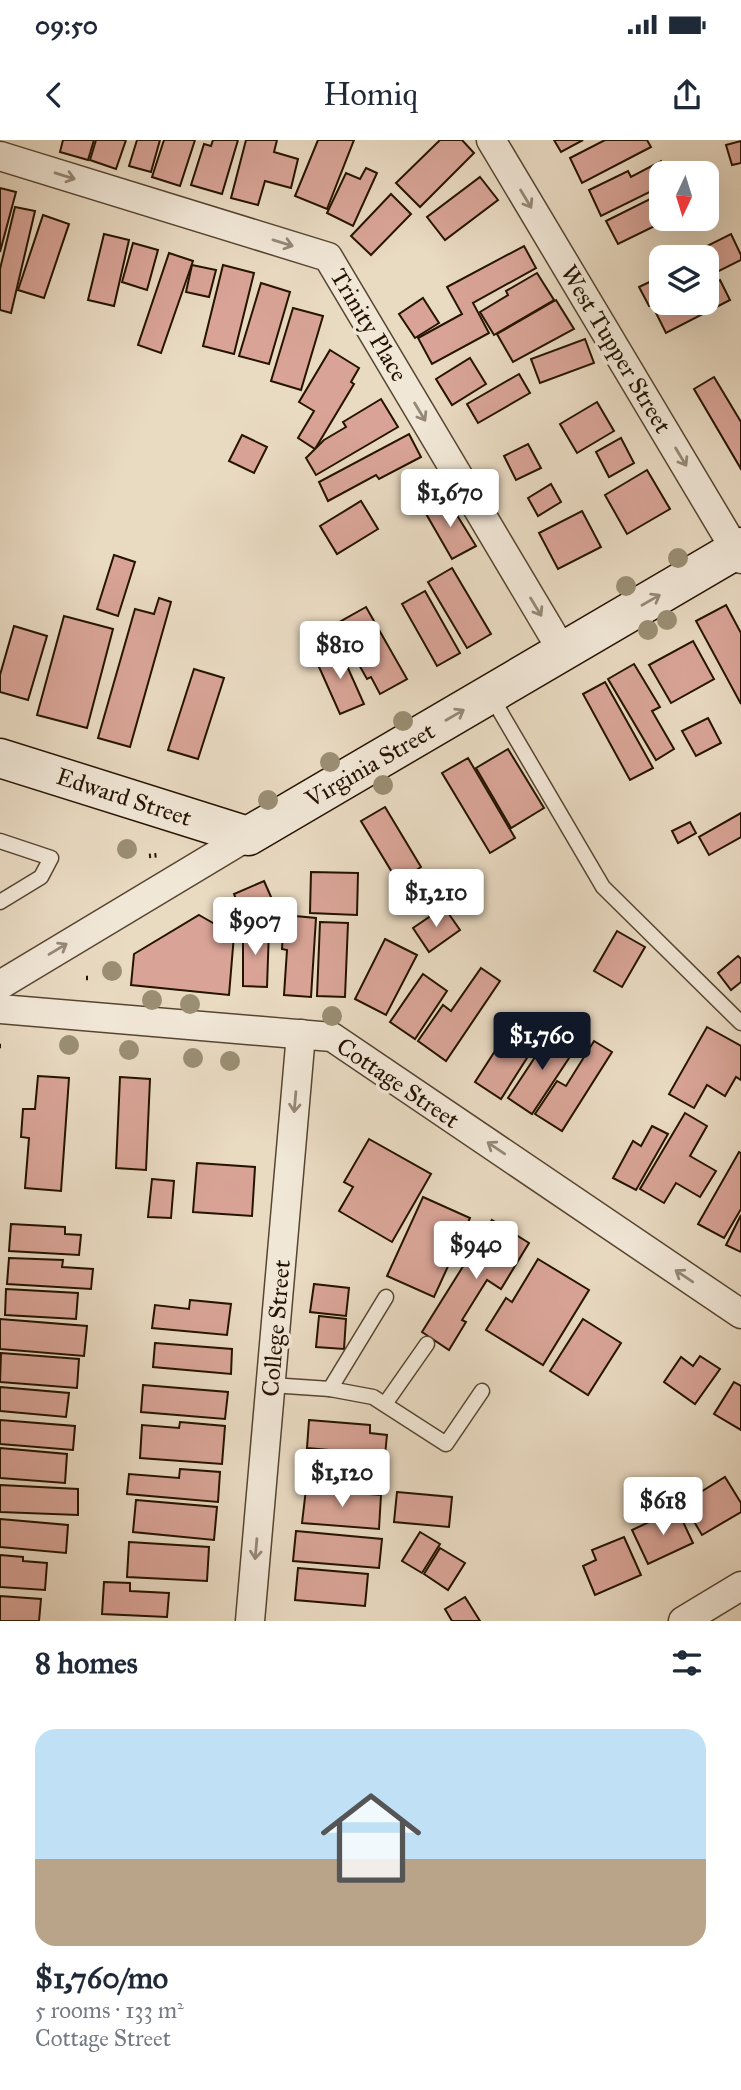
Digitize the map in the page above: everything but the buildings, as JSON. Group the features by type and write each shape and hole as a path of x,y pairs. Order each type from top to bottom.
{"main road":[{"name":"Virginia Street","path":"248,836 739,552"},
{"name":"Edward Street","path":"0,758 248,836"}],"street":[{"name":"West Tupper Street","path":"491,140 739,552"},
{"name":"Trinity Place","path":"0,156 328,257 563,652"},
{"name":"Virginia Street","path":"0,985 248,836"},
{"name":"Cottage Street","path":"0,1009 332,1037 741,1314"},
{"name":"College Street","path":"250,1621 301,1034"},
{"path":"683,1621 741,1586"}],"lane":[{"path":"490,695 603,887 741,1023"},
{"path":"0,841 51,858 41,877 0,902"},
{"path":"330,1389 386,1297"},
{"path":"385,1404 427,1344"},
{"path":"271,1385 330,1389 373,1397 446,1444 482,1391"}],"path":[{"path":"149,856 158,855"}]}
